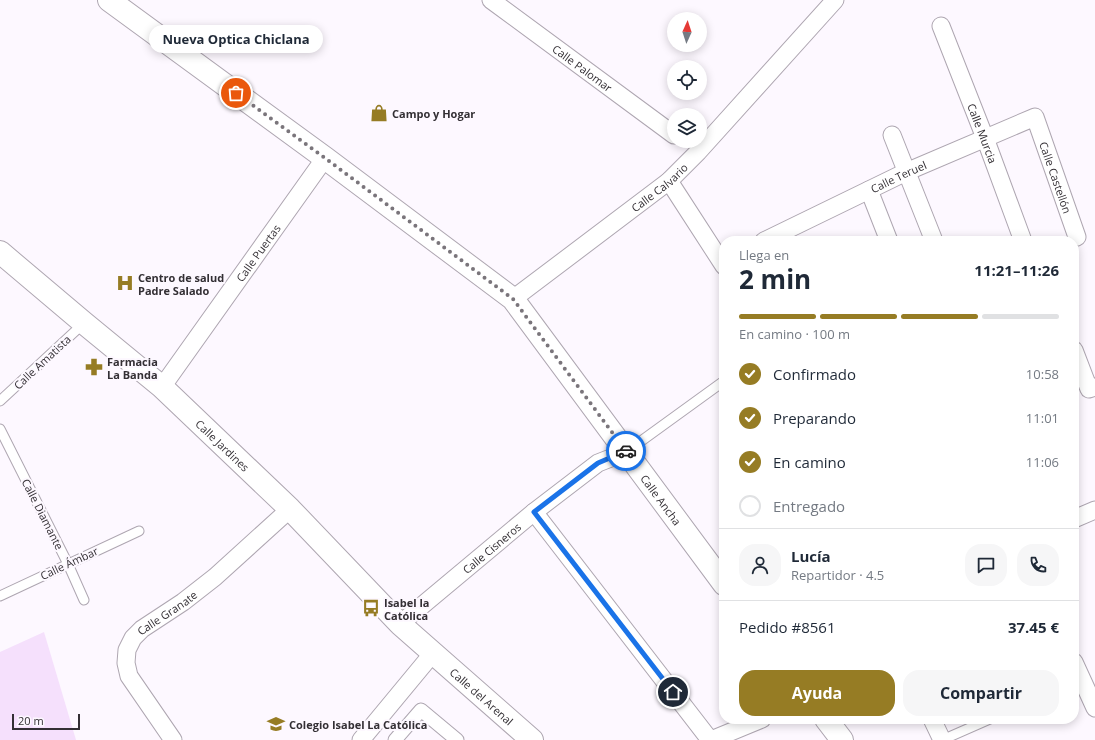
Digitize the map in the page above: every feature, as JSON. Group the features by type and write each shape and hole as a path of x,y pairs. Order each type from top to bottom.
{"main road":[{"name":"Calle Ancha","path":"109,0 325,158 513,299 719,577"},
{"name":"Calle Jardines","path":"0,252 162,387 290,509 400,624 432,653"},
{"name":"Calle del Arenal","path":"432,653 532,740"},
{"path":"830,724 842,740"}],"street":[{"name":"Calle Palomar","path":"491,0 667,130"},
{"name":"Calle Calvario","path":"513,299 669,181 698,152 835,0"},
{"name":"Calle Murcia","path":"941,26 1021,236"},
{"name":"Calle Teruel","path":"774,236 906,172 1035,117"},
{"name":"Calle Castellón","path":"1035,117 1077,236"},
{"path":"892,135 932,236"},
{"path":"692,148 698,152"},
{"name":"Calle Puertas","path":"162,387 325,158"},
{"path":"669,181 719,256"},
{"path":"869,190 887,236"},
{"path":"1079,363 1089,389 1095,387"},
{"name":"Calle Cisneros","path":"400,624 534,512 598,463 626,452"},
{"name":"Calle Granate","path":"173,740 128,676 126,663 127,650 133,638 142,629 183,602 215,577 290,509"},
{"path":"1079,517 1095,510"},
{"path":"534,512 711,740 750,724"},
{"path":"361,740 432,653"},
{"path":"1079,673 1095,708"},
{"path":"395,740 421,710 457,740"},
{"path":"934,724 942,740"}],"lane":[{"name":"Calle Amatista","path":"0,401 84,323"},
{"path":"626,452 719,386"},
{"name":"Calle Diamante","path":"0,429 68,564 84,600"},
{"name":"Calle Ámbar","path":"0,596 139,531"},
{"path":"942,740 979,724"}],"shaded area":[{"path":"44,632 76,740 0,740 0,652"}],"way so far":[{"path":"236,93 513,299 626,451"}],"place":[{"name":"Nueva Optica Chiclana","path":"236,93"},
{"name":"Campo y Hogar","path":"379,113"},
{"name":"Centro de salud Padre Salado","path":"125,283"},
{"name":"Farmacia La Banda","path":"94,367"},
{"name":"Isabel la Católica","path":"371,608"},
{"name":"Colegio Isabel La Católica","path":"276,724"}],"route":[{"path":"626,451 598,463 534,512 673,692"}]}
